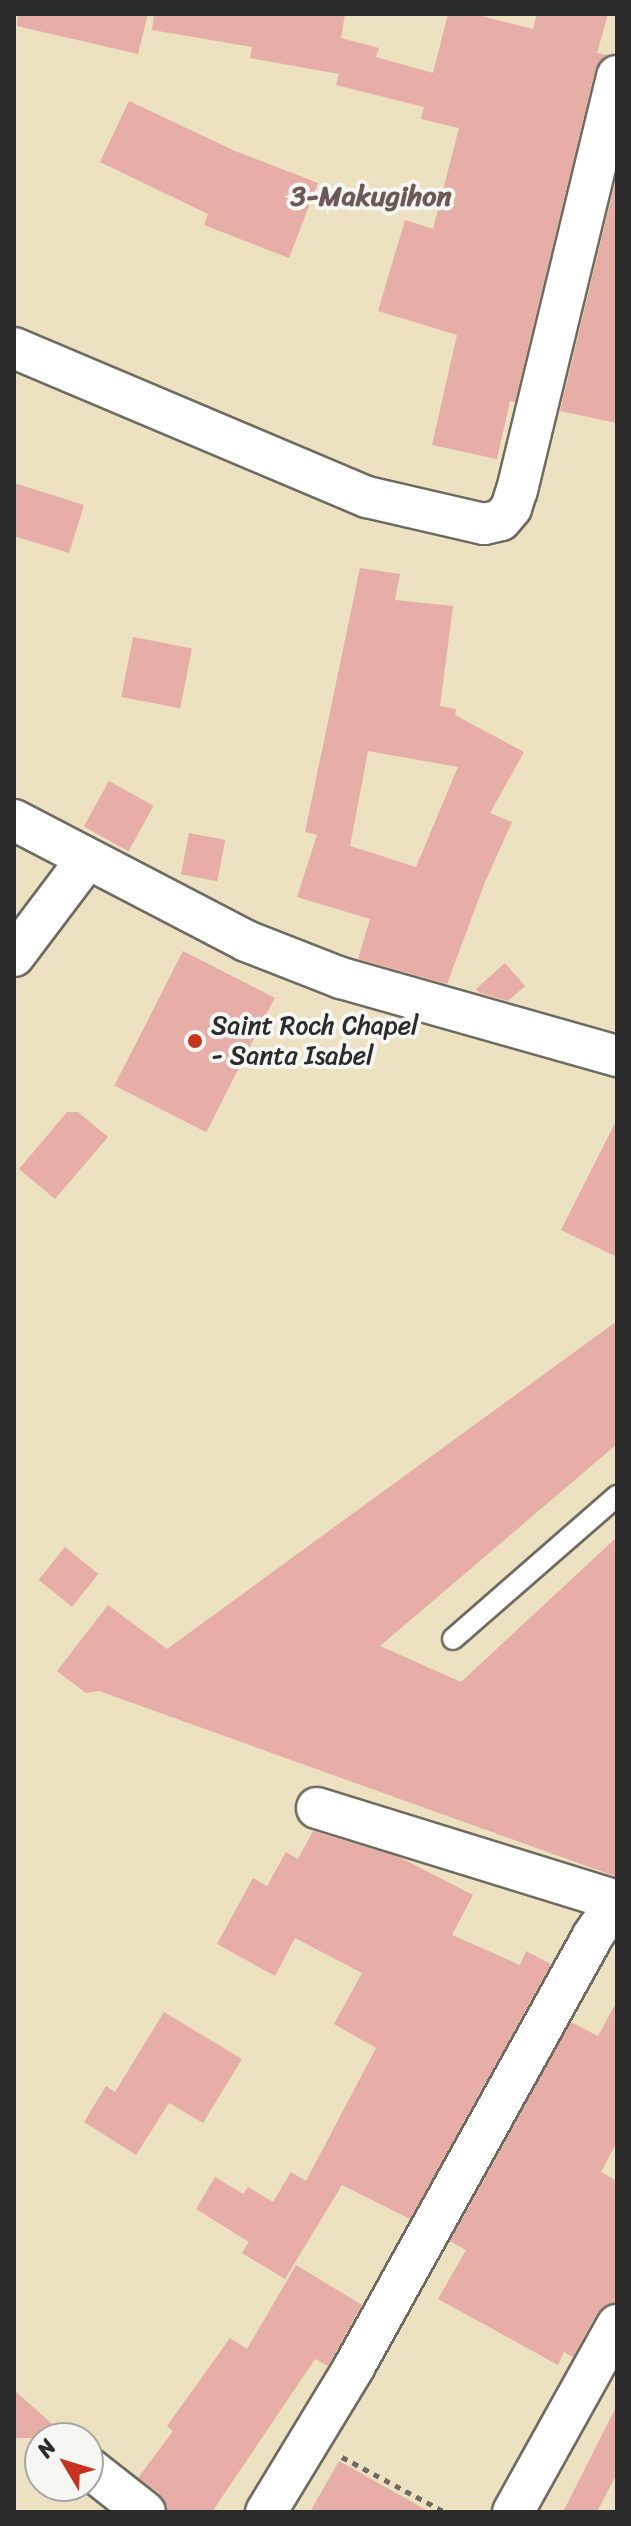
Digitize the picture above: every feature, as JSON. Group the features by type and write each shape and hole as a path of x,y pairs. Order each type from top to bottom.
{"street":[{"path":"14,348 367,497 472,522 484,524 501,520 511,508 517,490 617,76"},
{"path":"14,820 246,941 351,982 617,1056"},
{"path":"14,956 87,859"},
{"path":"266,2512 310,2440 616,1900 317,1808"},
{"path":"513,2512 617,2325"},
{"path":"104,2480 145,2512"}],"lane":[{"path":"453,1639 617,1496"}],"path":[{"path":"310,2440 445,2512"}],"building":[{"path":"18,14 148,14 138,54 17,26"},
{"path":"154,14 345,14 341,38 379,48 376,57 433,73 448,14 474,14 533,29 537,14 608,14 597,53 609,55 595,71 515,402 510,401 497,459 432,445 457,335 378,311 405,220 433,229 459,128 421,119 424,107 336,85 339,74 250,58 252,47 152,30"},
{"path":"129,101 235,151 318,183 289,258 204,225 208,214 100,162"},
{"path":"617,174 617,423 560,411"},
{"path":"14,483 84,505 69,553 14,536"},
{"path":"360,568 400,574 395,600 453,606 440,706 456,709 455,715 524,752 490,813 512,822 485,882 447,984 358,959 370,919 297,897 317,835 305,832","holes":["368,751 458,767 416,867 350,846"]},
{"path":"133,637 192,648 180,708 121,697"},
{"path":"109,781 154,806 128,851 84,826"},
{"path":"189,833 225,840 217,881 181,874"},
{"name":"Saint Roch Chapel - Santa Isabel","path":"183,951 275,998 206,1132 114,1086"},
{"path":"505,963 525,986 508,1001 480,993 476,989"},
{"path":"67,1112 78,1112 108,1137 55,1199 19,1169"},
{"path":"617,1119 617,1257 561,1230"},
{"path":"617,1321 617,1444 380,1646 461,1682 617,1537 617,1877 99,1691 86,1693 57,1671 108,1605 167,1649"},
{"path":"65,1547 98,1574 72,1607 39,1580"},
{"path":"313,1831 399,1857 473,1895 452,1935 520,1965 526,1951 551,1964 410,2219 342,2185 285,2279 242,2253 249,2242 196,2209 215,2177 243,2194 248,2187 273,2202 291,2172 306,2181 376,2048 334,2024 362,1973 295,1938 275,1976 217,1944 253,1878 267,1886 286,1852 298,1859"},
{"path":"617,2001 617,2142 601,2172 617,2181 617,2302 606,2305 597,2313 573,2357 564,2352 558,2365 438,2299 466,2250 450,2241 571,2022 598,2036"},
{"path":"164,2012 242,2059 203,2123 169,2103 136,2155 84,2122 106,2086 115,2092"},
{"path":"296,2265 362,2305 328,2366 315,2359 212,2512 167,2512 160,2494 138,2478 173,2431 167,2426 230,2338 247,2349"},
{"path":"14,2390 50,2422 24,2422 24,2438 14,2438"},
{"path":"617,2405 617,2473 597,2512 563,2512"},
{"path":"339,2461 430,2512 310,2512"}],"place":[{"name":"Saint Roch Chapel - Santa Isabel","path":"195,1041"}],"district":[{"name":"3-Makugihon","path":"371,196"}]}
